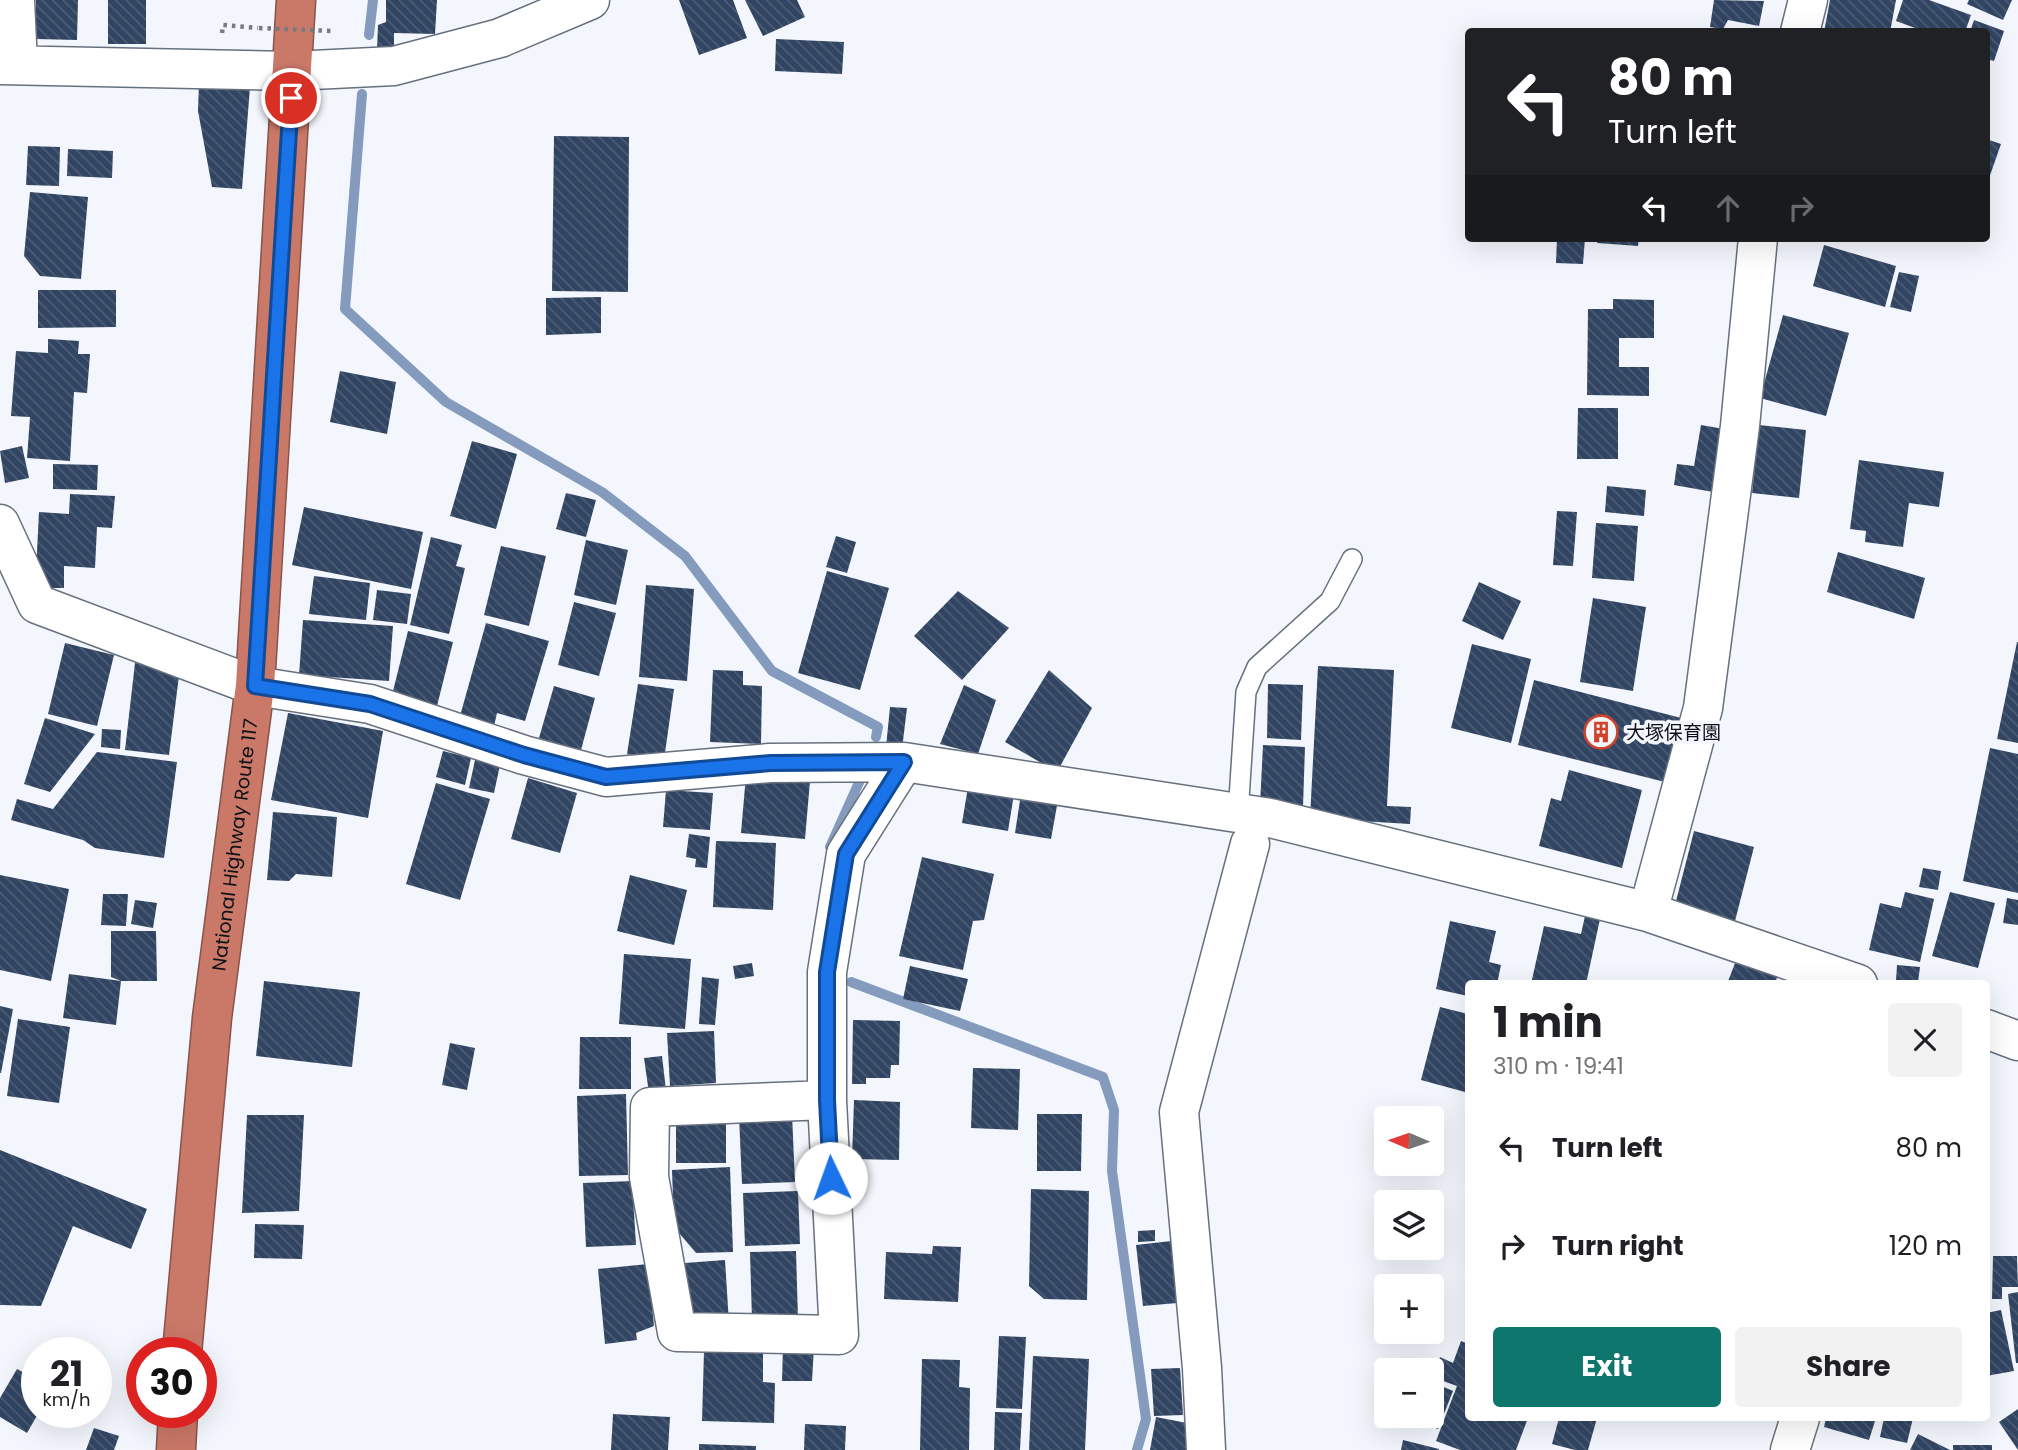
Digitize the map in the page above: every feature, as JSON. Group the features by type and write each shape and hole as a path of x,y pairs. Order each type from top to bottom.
{"highway":[{"name":"National Highway Route 117","path":"184,1337 212,1018 255,686 296,0"},
{"path":"176,1450 177,1428"}],"street":[{"path":"15,0 9,65 292,71 394,66 500,38 590,0"},
{"path":"1801,28 1808,0"},
{"path":"1648,912 1703,708 1740,426 1758,242"},
{"path":"0,524 37,604 255,686 370,704 524,755 606,777 771,763 904,762 1244,829 1270,818 1648,912 1846,980"},
{"path":"827,1100 650,1107 649,1177 677,1332 839,1335 827,1100 827,972 846,854 904,762"},
{"path":"1206,1450 1202,1368 1179,1112 1244,829"},
{"path":"1990,1030 2018,1041"},
{"path":"1790,1450 1799,1421"}],"lane":[{"path":"1244,829 1246,692 1257,667 1330,601 1352,559"}],"path":[{"path":"259,28 333,31"}],"building":[{"path":"36,0 78,0 77,40 36,39"},
{"path":"108,0 146,0 146,44 108,44"},
{"path":"386,0 437,0 435,34 394,33 394,50 377,49 378,25 386,22"},
{"path":"679,0 733,0 747,38 699,55"},
{"path":"745,0 797,0 805,17 763,36"},
{"path":"1714,0 1764,1 1759,26 1728,20 1724,28 1710,27"},
{"path":"1830,0 1896,0 1891,28 1825,28"},
{"path":"1903,0 1929,0 1971,15 1966,28 1915,28 1896,21"},
{"path":"1969,0 2012,0 2003,20 1967,4"},
{"path":"1974,20 2004,31 1994,61 1990,60 1990,28 1971,28"},
{"path":"776,39 844,42 842,74 775,71"},
{"path":"199,83 250,87 242,189 212,187 198,111"},
{"path":"554,136 629,137 628,292 552,291"},
{"path":"1990,140 2001,144 1990,175"},
{"path":"28,146 60,147 59,186 26,185"},
{"path":"68,149 113,151 112,178 67,176"},
{"path":"30,192 88,197 81,279 40,276 24,256"},
{"path":"1557,242 1585,242 1583,264 1556,263"},
{"path":"1597,242 1638,242 1638,246"},
{"path":"1824,245 1896,266 1885,307 1813,286"},
{"path":"1899,272 1919,276 1911,312 1890,307"},
{"path":"38,290 116,290 116,327 38,328"},
{"path":"601,297 601,333 546,335 546,298"},
{"path":"1613,299 1654,300 1654,338 1619,338 1619,367 1649,367 1649,396 1587,395 1588,309 1613,309"},
{"path":"1783,315 1849,333 1826,416 1760,398"},
{"path":"48,339 79,341 78,354 90,354 87,393 74,392 70,461 27,458 30,417 11,416 16,351 48,353"},
{"path":"340,371 396,382 387,434 330,422"},
{"path":"1578,408 1618,408 1618,459 1577,459"},
{"path":"1701,425 1724,429 1713,492 1674,485 1677,464 1694,466"},
{"path":"1759,425 1806,430 1799,498 1752,493"},
{"path":"472,441 517,454 496,529 450,516"},
{"path":"22,446 29,478 5,483 0,451"},
{"path":"1859,460 1944,472 1939,507 1909,503 1903,547 1865,542 1866,531 1850,529"},
{"path":"53,464 98,465 97,490 53,489"},
{"path":"1607,486 1646,490 1644,516 1605,512"},
{"path":"566,493 596,500 586,537 556,529"},
{"path":"70,494 115,496 112,528 97,527 95,568 64,566 64,588 45,588 36,571 39,512 69,514"},
{"path":"304,507 423,532 411,589 292,565"},
{"path":"1557,511 1577,512 1573,566 1553,565"},
{"path":"1596,523 1638,526 1634,581 1592,578"},
{"path":"836,536 856,542 847,573 826,567"},
{"path":"431,537 462,545 456,566 465,568 449,634 410,625"},
{"path":"586,540 628,550 616,605 574,595"},
{"path":"501,546 546,556 529,626 484,615"},
{"path":"1838,552 1925,578 1914,619 1827,592"},
{"path":"827,571 889,588 860,690 798,673"},
{"path":"314,576 370,583 366,620 309,614"},
{"path":"1479,582 1521,601 1503,640 1462,621"},
{"path":"646,585 694,589 687,681 639,677"},
{"path":"377,590 411,594 407,624 373,620"},
{"path":"958,591 1009,628 962,680 914,636"},
{"path":"1593,598 1646,607 1633,691 1580,682"},
{"path":"574,602 616,613 599,676 558,665"},
{"path":"303,620 393,626 389,681 299,675"},
{"path":"486,623 549,641 525,721 497,713 494,726 460,716"},
{"path":"408,631 453,642 435,714 390,703"},
{"path":"2018,642 2018,743 1997,739"},
{"path":"65,643 114,655 97,726 48,714"},
{"path":"1472,644 1531,659 1511,743 1451,728"},
{"path":"135,663 180,668 169,755 125,750"},
{"path":"1318,666 1394,670 1387,806 1411,807 1410,824 1310,818"},
{"path":"713,670 743,671 743,685 762,686 761,744 710,742"},
{"path":"1049,670 1092,708 1057,772 1005,742"},
{"name":"大塚保育園","path":"1534,680 1685,719 1669,783 1518,745"},
{"path":"638,684 674,689 664,760 627,754"},
{"path":"1268,684 1303,685 1301,740 1267,738"},
{"path":"964,685 996,700 978,754 940,744"},
{"path":"554,686 595,698 581,750 539,738"},
{"path":"890,707 907,708 902,749 886,747"},
{"path":"288,713 383,731 368,818 271,800"},
{"path":"45,718 95,734 50,792 24,784"},
{"path":"102,729 121,730 120,749 101,747"},
{"path":"1263,745 1305,747 1303,807 1260,805"},
{"path":"1990,748 2018,754 2018,893 1963,881"},
{"path":"443,751 471,758 465,785 436,777"},
{"path":"97,752 177,762 164,858 95,848 83,840 11,820 17,799 53,809"},
{"path":"475,760 500,765 494,793 469,788"},
{"path":"1569,770 1642,790 1622,868 1539,846 1551,798 1561,801"},
{"path":"746,775 810,781 805,839 741,833"},
{"path":"528,778 577,793 560,853 511,839"},
{"path":"436,783 490,799 460,900 406,884"},
{"path":"968,787 1014,794 1008,831 962,823"},
{"path":"666,790 713,793 710,830 663,827"},
{"path":"1021,794 1058,800 1051,839 1015,833"},
{"path":"273,812 337,817 332,877 296,874 289,881 267,880"},
{"path":"1694,831 1754,847 1735,921 1675,905"},
{"path":"689,834 710,837 707,868 695,867 696,859 686,857"},
{"path":"716,841 776,843 773,910 713,907"},
{"path":"922,857 994,874 984,920 973,921 963,970 899,956"},
{"path":"1923,868 1941,871 1938,890 1919,887"},
{"path":"0,875 69,889 51,981 0,970"},
{"path":"630,875 687,890 674,945 617,931"},
{"path":"1905,892 1934,899 1920,962 1869,950 1880,903 1901,908"},
{"path":"1950,892 1995,903 1978,968 1932,956"},
{"path":"103,894 128,894 126,926 101,925"},
{"path":"2007,898 2018,900 2018,925 2003,923"},
{"path":"135,900 157,903 153,928 131,924"},
{"path":"1585,916 1600,919 1587,980 1532,980 1544,926 1581,934"},
{"path":"1450,921 1496,931 1489,962 1501,965 1498,980 1465,980 1465,995 1436,989"},
{"path":"111,931 156,931 157,981 121,981 111,977"},
{"path":"624,954 691,959 685,1029 619,1024"},
{"path":"1737,958 1779,971 1776,980 1729,980"},
{"path":"752,963 754,976 735,979 733,966"},
{"path":"1897,965 1920,967 1918,980 1896,980"},
{"path":"910,966 968,979 960,1011 903,999"},
{"path":"69,974 121,981 116,1025 63,1018"},
{"path":"702,977 719,979 715,1025 699,1024"},
{"path":"264,981 360,992 352,1067 256,1056"},
{"path":"0,1006 13,1009 1,1073 0,1073"},
{"path":"1440,1007 1465,1013 1465,1092 1421,1080"},
{"path":"18,1019 70,1027 59,1103 7,1096"},
{"path":"853,1020 900,1021 899,1065 891,1065 890,1078 866,1078 866,1084 852,1084"},
{"path":"714,1031 716,1083 670,1086 667,1033"},
{"path":"580,1037 631,1037 631,1089 579,1089"},
{"path":"450,1043 475,1048 467,1090 442,1085"},
{"path":"662,1056 666,1090 649,1093 644,1058"},
{"path":"973,1068 1020,1069 1018,1130 971,1128"},
{"path":"626,1094 628,1175 579,1176 577,1096"},
{"path":"854,1100 900,1102 899,1160 852,1159"},
{"path":"792,1114 795,1182 742,1184 739,1116"},
{"path":"1037,1114 1082,1114 1081,1171 1037,1171"},
{"path":"247,1115 304,1115 299,1211 242,1213"},
{"path":"676,1119 726,1119 726,1163 676,1163"},
{"path":"0,1150 147,1209 131,1249 73,1226 41,1306 0,1305"},
{"path":"730,1167 733,1252 696,1253 674,1227 672,1170"},
{"path":"632,1181 636,1245 586,1247 583,1183"},
{"path":"1031,1189 1089,1191 1087,1300 1044,1299 1029,1286"},
{"path":"798,1191 800,1244 745,1246 743,1193"},
{"path":"255,1224 304,1225 302,1259 254,1258"},
{"path":"1155,1230 1155,1241 1138,1242 1138,1231"},
{"path":"1171,1241 1177,1303 1143,1306 1136,1245"},
{"path":"933,1246 961,1247 958,1302 884,1299 886,1252 932,1254"},
{"path":"796,1251 798,1319 752,1320 750,1252"},
{"path":"1993,1256 2017,1256 2018,1287 2002,1287 2002,1299 1992,1299"},
{"path":"725,1260 729,1323 690,1325 685,1263"},
{"path":"648,1264 654,1326 636,1333 637,1340 605,1344 598,1269"},
{"path":"2018,1292 2018,1363 2016,1363 2008,1294"},
{"path":"2001,1310 2014,1371 1990,1375 1990,1312"},
{"path":"999,1336 1026,1337 1022,1409 996,1408"},
{"path":"1461,1341 1465,1343 1465,1421 1527,1421 1516,1450 1460,1450 1436,1441 1441,1428 1444,1428 1444,1420 1457,1386 1444,1381 1444,1359 1453,1363"},
{"path":"783,1346 814,1347 812,1381 782,1381"},
{"path":"704,1351 763,1352 763,1382 775,1383 774,1423 702,1421"},
{"path":"1033,1356 1089,1359 1085,1450 1029,1450"},
{"path":"922,1359 960,1360 959,1387 970,1388 969,1450 920,1450"},
{"path":"1180,1368 1183,1415 1154,1416 1151,1369"},
{"path":"17,1369 21,1371 21,1428 30,1428 27,1433 0,1417 0,1398"},
{"path":"1444,1387 1453,1391 1444,1414"},
{"path":"2018,1409 2018,1450 1999,1422"},
{"path":"995,1412 1022,1413 1020,1450 994,1450"},
{"path":"613,1414 670,1417 668,1450 611,1450"},
{"path":"1156,1417 1192,1424 1187,1450 1150,1450"},
{"path":"1558,1421 1596,1421 1588,1450 1575,1450 1552,1444"},
{"path":"1825,1421 1875,1421 1869,1440 1824,1427"},
{"path":"1883,1421 1912,1421 1907,1443 1880,1437"},
{"path":"805,1424 846,1426 845,1450 804,1450"},
{"path":"94,1428 119,1436 114,1450 86,1450"},
{"path":"1918,1434 1950,1450 1910,1450"},
{"path":"1403,1440 1439,1449 1439,1450 1401,1450"},
{"path":"699,1444 756,1446 756,1450 699,1450"},
{"path":"1953,1445 1992,1445 1992,1450 1953,1450"}],"waterway":[{"path":"369,35 373,0"},
{"path":"362,94 345,309 446,402 602,492 685,556 772,671 878,727 876,737"},
{"path":"830,847 861,778"},
{"path":"851,982 1103,1077 1114,1110 1112,1171 1146,1419 1137,1450"}],"place":[{"name":"大塚保育園","path":"1601,732"}],"route":[{"path":"291,98 255,686 370,704 524,755 606,777 771,763 904,762 846,854 827,972 827,1100 831,1178"}]}
